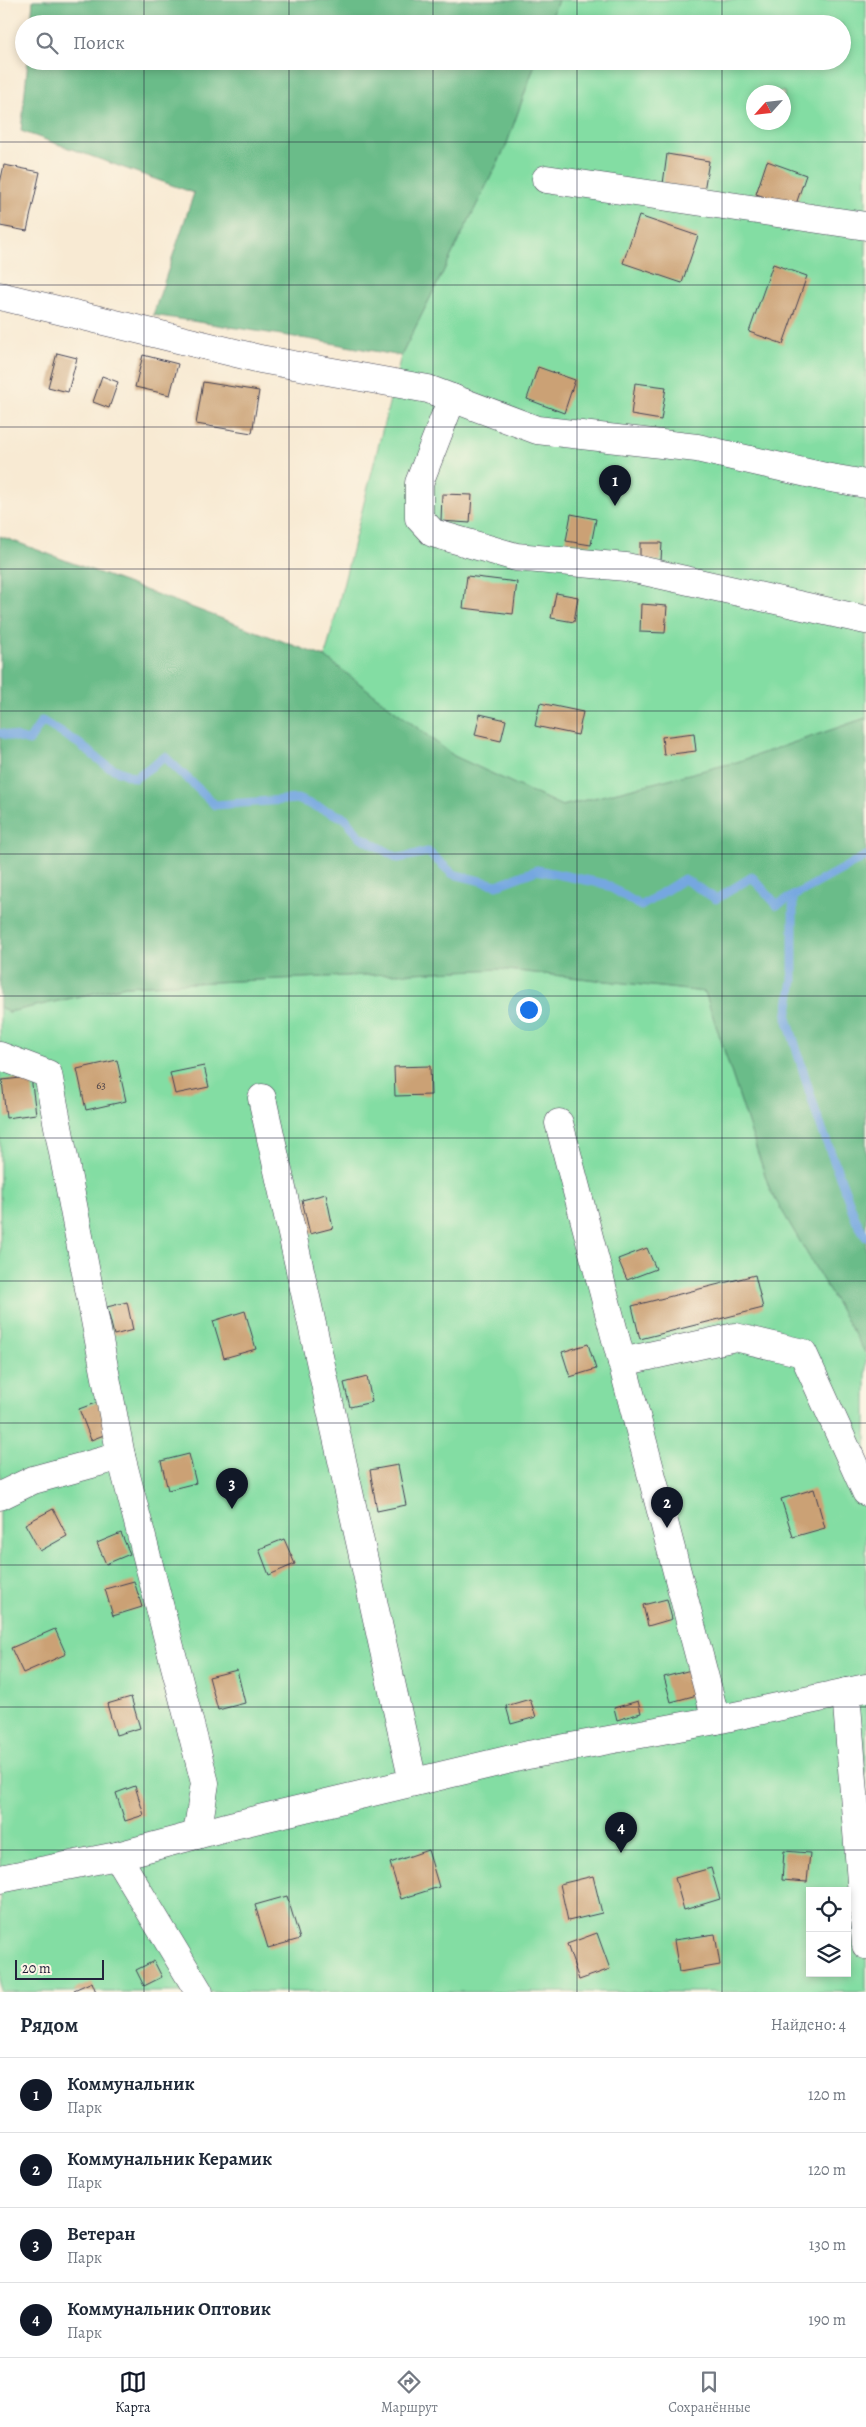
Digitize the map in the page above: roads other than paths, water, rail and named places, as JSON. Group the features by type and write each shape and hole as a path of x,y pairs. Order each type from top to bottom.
{"lane":[{"path":"546,179 866,226"},
{"path":"0,296 260,359 428,389 537,430 697,448 825,477 866,484"},
{"path":"452,398 419,483 419,518 433,533 516,557 626,567 866,620"},
{"path":"0,1056 48,1074 121,1456 204,1783 197,1835"},
{"path":"262,1098 413,1782"},
{"path":"559,1123 716,1720"},
{"path":"622,1362 735,1336 802,1354 866,1492"},
{"path":"0,1496 33,1480 121,1456"},
{"path":"0,1879 117,1856 528,1755 716,1720 856,1690 866,1945"},
{"path":"117,1856 199,1992"}],"waterway":[{"path":"0,733 29,741 42,721 78,743 107,766 135,778 165,757 215,805 297,799 345,818 359,836 398,858 428,852 453,874 497,885 537,870 605,884 641,906 684,879 716,899 752,877 777,905 866,856"},
{"path":"793,896 793,980 787,1018 816,1113 856,1220 866,1237"}],"place":[{"name":"Коммунальник","path":"615,506"},
{"name":"Ветеран","path":"232,1509"},
{"name":"Коммунальник Керамик","path":"667,1528"},
{"name":"Коммунальник Оптовик","path":"621,1853"}]}
